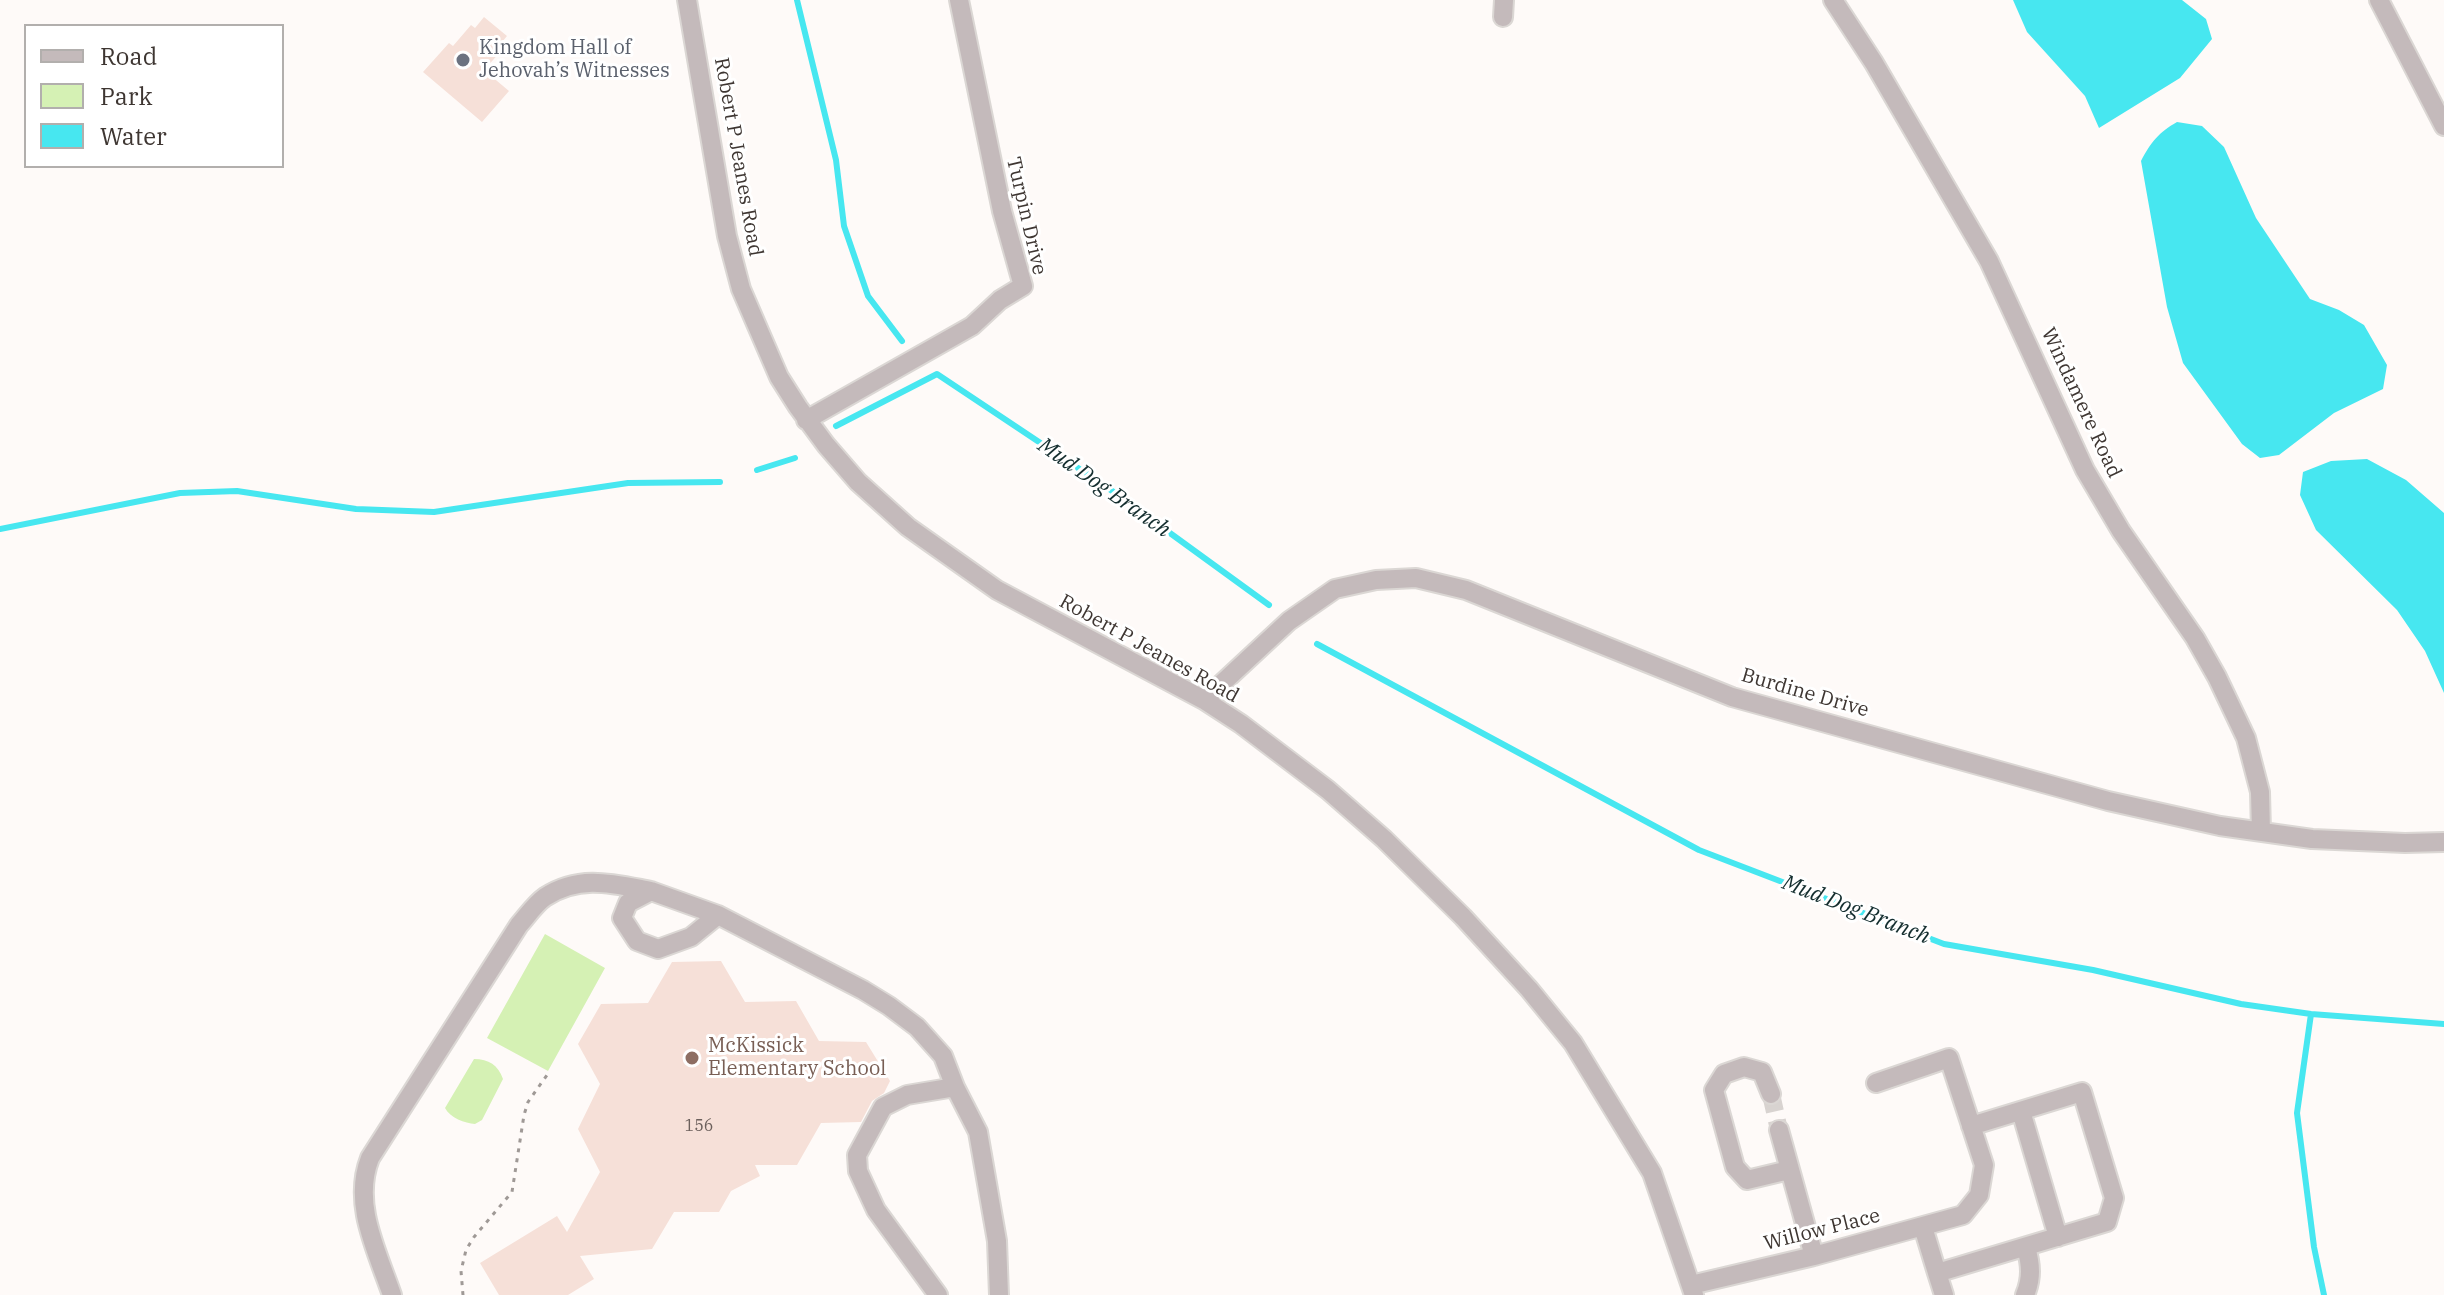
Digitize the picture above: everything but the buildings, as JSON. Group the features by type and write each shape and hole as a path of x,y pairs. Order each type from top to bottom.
{"street":[{"name":"Robert P Jeanes Road","path":"687,0 727,236 741,289 779,377 806,420 858,482 908,527 997,590 1204,700 1241,724 1328,790 1463,917 1573,1043 1652,1173 1693,1290"},
{"name":"Turpin Drive","path":"806,420 972,326 1000,300 1023,286 1002,211 959,0"},
{"name":"Windamere Road","path":"1833,0 1882,77 1989,261 2085,470 2121,531 2195,638 2217,677 2246,738 2260,792 2261,832"},
{"path":"2379,0 2444,126"},
{"name":"Burdine Drive","path":"1204,700 1289,621 1335,589 1376,580 1416,578 1466,590 1732,697 2108,801 2220,826 2312,839 2444,842"},
{"path":"392,1295 362,1196 370,1158 519,925 543,898 564,887 595,881 651,891 718,915 863,990 917,1027 943,1056 978,1132 997,1241 999,1295"},
{"path":"651,891 628,903 622,918 637,941 658,949 691,937 718,915"},
{"path":"1876,1083 1949,1058 1971,1126 2082,1092 2114,1198 2107,1222 1937,1273"},
{"path":"1771,1094 1762,1072 1744,1067 1724,1074 1714,1090 1735,1167 1747,1180 1789,1170"},
{"path":"938,1295 876,1210 858,1171 857,1155 883,1107 907,1095 955,1087"},
{"path":"2021,1111 2058,1237"},
{"name":"Willow Place","path":"1693,1290 1963,1215 1979,1195 1984,1165 1971,1126"},
{"path":"1779,1130 1814,1256"},
{"path":"1923,1227 1944,1295"},
{"path":"2025,1295 2031,1274 2026,1247"}],"path":[{"path":"463,1295 461,1271 466,1250 512,1192 524,1115 528,1102 547,1075"}],"green space":[{"path":"545,934 605,968 548,1071 487,1038"},
{"path":"474,1059 492,1064 503,1079 482,1120 475,1124 450,1115 445,1108"}],"water":[{"path":"2013,0 2182,0 2206,19 2212,39 2180,78 2099,128 2085,96 2027,32"},
{"path":"2177,122 2202,126 2224,147 2256,218 2310,299 2339,310 2364,325 2387,365 2383,389 2334,413 2279,455 2260,458 2242,444 2183,363 2167,307 2141,161 2156,138"},
{"path":"2367,459 2406,480 2444,513 2444,693 2425,651 2397,610 2316,530 2300,495 2303,472 2331,461"}],"waterway":[{"name":"Mud Dog Branch","path":"797,0 836,160 844,226 868,296 902,341"},
{"name":"Mud Dog Branch","path":"836,426 937,374 1108,488 1269,605"},
{"path":"757,470 795,458"},
{"path":"0,529 180,493 237,491 356,509 434,512 628,483 720,482"},
{"name":"Mud Dog Branch","path":"1317,644 1699,850 1944,944 2093,970 2241,1004 2311,1014 2444,1024"},
{"path":"2311,1014 2297,1113 2314,1247 2324,1295"}],"tunnel":[{"path":"1771,1094 1779,1130"}],"place":[{"name":"Kingdom Hall of Jehovah’s Witnesses","path":"463,60"},
{"name":"McKissick Elementary School","path":"692,1058"}]}
